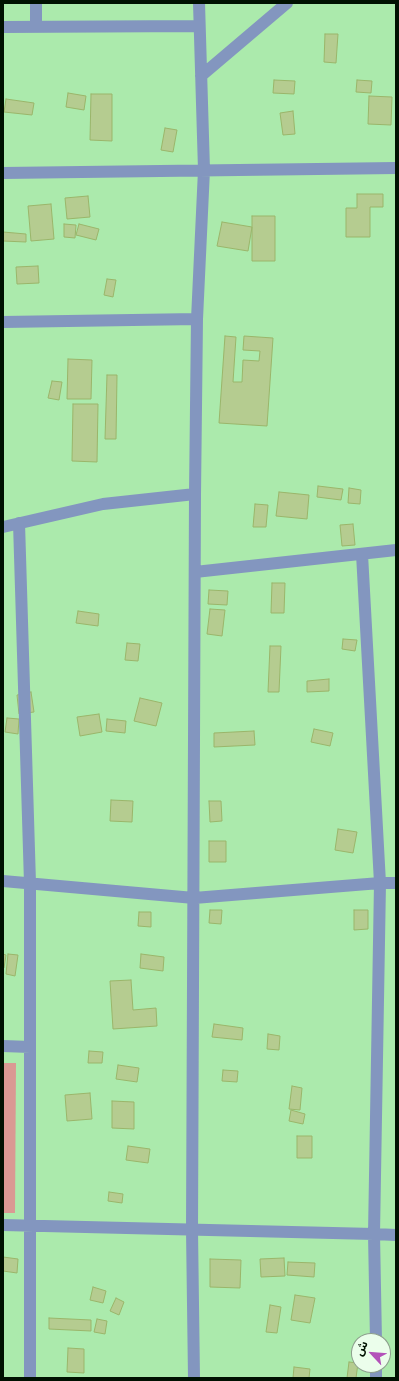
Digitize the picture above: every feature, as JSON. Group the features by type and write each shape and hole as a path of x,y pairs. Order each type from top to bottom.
{"street":[{"path":"36,3 36,26"},
{"path":"194,1378 192,1230 195,494 197,319 204,170 199,3"},
{"path":"200,76 287,3"},
{"path":"3,27 199,26"},
{"path":"3,173 396,168"},
{"path":"3,322 197,319"},
{"path":"3,527 103,504 195,494"},
{"path":"19,523 30,883 30,1378"},
{"path":"195,572 396,550"},
{"path":"362,554 380,883 374,1234 376,1333"},
{"path":"3,881 194,898 396,883"},
{"path":"3,1046 30,1047"},
{"path":"3,1225 396,1235"}],"shaded area":[{"path":"3,1063 16,1063 15,1213 3,1213"}],"building":[{"path":"325,34 338,34 336,63 324,62"},
{"path":"274,80 295,81 294,94 273,93"},
{"path":"357,80 372,81 371,93 356,92"},
{"path":"68,93 86,96 84,110 66,107"},
{"path":"91,94 112,94 112,141 90,140"},
{"path":"369,96 392,97 391,125 368,124"},
{"path":"6,99 34,103 32,115 4,112"},
{"path":"293,111 295,134 283,135 280,113"},
{"path":"165,128 177,130 173,152 161,150"},
{"path":"357,194 383,194 383,207 370,207 370,237 346,237 346,208 357,208"},
{"path":"88,196 90,217 67,219 65,198"},
{"path":"51,204 54,239 31,241 28,206"},
{"path":"252,216 275,216 275,261 252,261"},
{"path":"222,222 252,227 248,251 217,246"},
{"path":"64,224 76,225 75,238 64,237"},
{"path":"79,224 99,229 96,240 76,235"},
{"path":"3,232 26,234 26,242 3,241"},
{"path":"38,266 39,283 17,284 16,267"},
{"path":"107,279 116,280 113,297 104,295"},
{"path":"225,336 236,337 233,382 242,382 243,360 259,361 260,351 243,350 244,336 273,338 267,426 219,423"},
{"path":"68,359 92,360 91,399 67,399"},
{"path":"107,375 117,375 116,439 105,439"},
{"path":"52,381 62,382 59,400 48,398"},
{"path":"73,404 98,404 97,462 72,461"},
{"path":"318,486 343,489 341,500 317,497"},
{"path":"349,488 361,490 360,504 348,503"},
{"path":"279,492 309,495 307,519 276,516"},
{"path":"255,504 268,505 266,527 253,527"},
{"path":"353,524 355,545 342,546 340,525"},
{"path":"272,583 285,583 284,613 271,613"},
{"path":"209,590 228,591 227,605 208,604"},
{"path":"210,609 225,610 222,636 207,634"},
{"path":"78,611 99,614 98,626 76,623"},
{"path":"343,639 357,640 355,651 342,649"},
{"path":"127,643 140,644 138,661 125,660"},
{"path":"270,646 281,646 279,692 268,692"},
{"path":"329,679 329,691 307,692 307,681"},
{"path":"31,692 34,712 19,714 17,695"},
{"path":"140,698 162,703 156,726 134,721"},
{"path":"99,714 102,732 80,736 77,717"},
{"path":"7,718 19,719 18,734 5,732"},
{"path":"107,719 126,721 125,733 106,731"},
{"path":"314,729 333,733 330,746 311,742"},
{"path":"254,731 255,745 214,747 214,733"},
{"path":"111,800 133,801 132,822 110,821"},
{"path":"209,801 221,801 222,821 210,822"},
{"path":"338,829 357,832 353,853 335,850"},
{"path":"209,841 226,841 226,862 209,862"},
{"path":"210,910 222,910 221,924 209,923"},
{"path":"354,910 368,910 368,929 354,930"},
{"path":"139,912 151,912 151,927 138,926"},
{"path":"3,954 6,955 4,968 3,968"},
{"path":"8,954 18,955 15,976 6,974"},
{"path":"141,954 164,957 163,971 140,968"},
{"path":"131,980 133,1010 156,1008 157,1026 113,1029 110,981"},
{"path":"214,1024 243,1028 242,1040 212,1037"},
{"path":"268,1034 280,1036 279,1050 267,1049"},
{"path":"89,1051 103,1052 102,1063 88,1063"},
{"path":"118,1065 139,1068 137,1082 116,1079"},
{"path":"223,1070 238,1071 237,1082 222,1081"},
{"path":"292,1086 302,1088 300,1110 289,1109"},
{"path":"90,1093 92,1119 67,1121 65,1095"},
{"path":"112,1101 134,1102 134,1129 112,1128"},
{"path":"291,1110 305,1114 303,1124 289,1121"},
{"path":"297,1136 312,1136 312,1158 297,1158"},
{"path":"128,1146 150,1149 148,1163 126,1160"},
{"path":"109,1192 123,1194 122,1203 108,1201"},
{"path":"3,1257 18,1259 17,1273 3,1271"},
{"path":"284,1258 285,1276 261,1277 260,1259"},
{"path":"210,1259 241,1260 240,1288 210,1287"},
{"path":"288,1262 315,1263 314,1277 287,1275"},
{"path":"93,1287 106,1291 103,1303 90,1300"},
{"path":"295,1295 315,1298 310,1323 291,1320"},
{"path":"116,1298 124,1302 119,1315 110,1311"},
{"path":"270,1305 281,1307 277,1333 266,1332"},
{"path":"49,1318 91,1320 91,1331 49,1329"},
{"path":"97,1319 107,1321 105,1334 94,1332"},
{"path":"68,1348 84,1349 84,1373 67,1372"},
{"path":"349,1362 351,1362 351,1373 357,1373 356,1378 347,1378"},
{"path":"294,1367 310,1369 309,1378 293,1378"}]}
